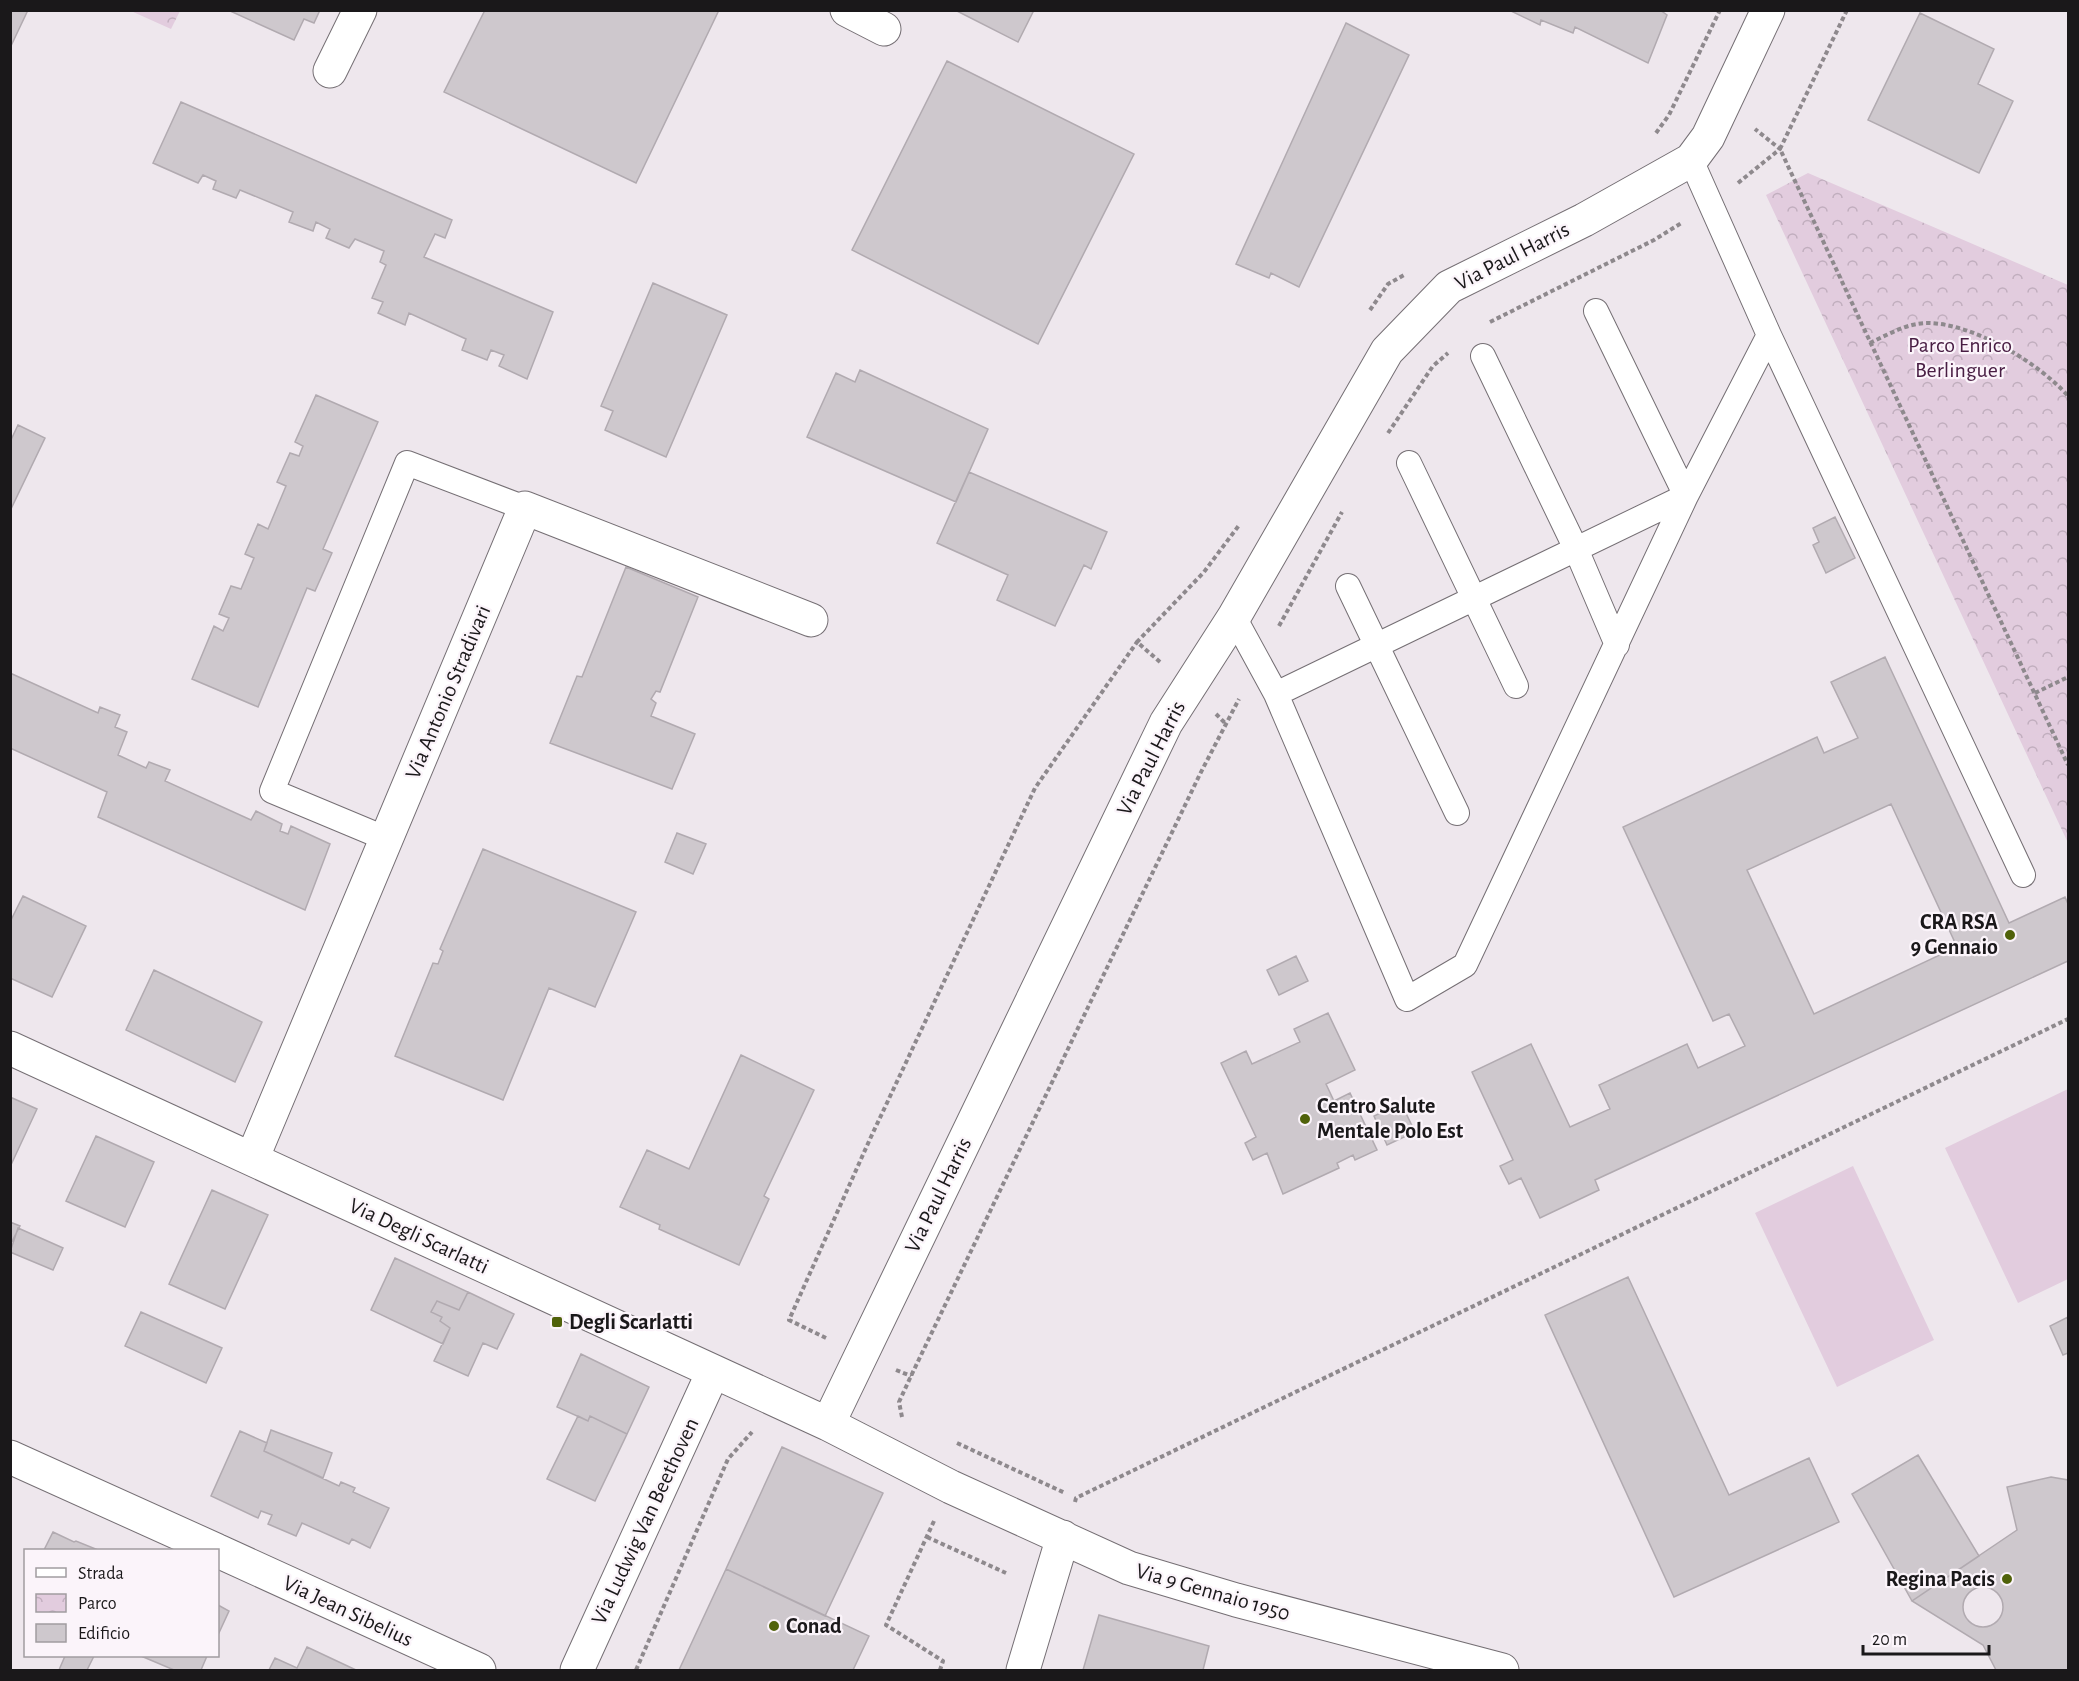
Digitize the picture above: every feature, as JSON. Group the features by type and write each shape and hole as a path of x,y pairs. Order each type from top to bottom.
{"street":[{"path":"330,70 360,10"},
{"path":"847,10 884,29"},
{"name":"Via Paul Harris","path":"828,1424 1166,723 1234,617 1387,351 1449,288 1584,220 1691,160 1708,137 1768,10"},
{"path":"525,508 811,620"},
{"name":"Via Antonio Stradivari","path":"252,1159 525,508"},
{"name":"Via Degli Scarlatti","path":"10,1048 828,1424"},
{"name":"Via Ludwig Van Beethoven","path":"577,1671 713,1371"},
{"path":"828,1424 951,1487 1064,1537 1023,1671"},
{"name":"Via Jean Sibelius","path":"10,1457 213,1549"},
{"name":"Via 9 Gennaio 1950","path":"1064,1537 1129,1568 1236,1600 1502,1671"},
{"name":"Via Jean Sibelius","path":"219,1552 479,1671"}],"lane":[{"path":"1691,160 1769,335 2023,875"},
{"path":"1596,311 1686,496"},
{"path":"1234,617 1276,694 1407,999 1464,965 1686,496 1769,335"},
{"path":"1483,356 1576,549 1617,645"},
{"path":"387,840 272,791 407,463 525,508"},
{"path":"1409,463 1516,686"},
{"path":"1276,694 1686,496"},
{"path":"1348,586 1456,813"}],"path":[{"path":"1481,327 1654,240 1711,205 1780,149 1847,10"},
{"path":"1780,149 2068,765"},
{"path":"1870,343 1901,329 1926,323 1949,326 1977,335 2041,370 2068,396"},
{"path":"1387,434 1433,366 1457,346"},
{"path":"903,1424 899,1402 1200,774 1258,663 1346,506"},
{"path":"911,1376 789,1320 870,1138 1035,788 1137,642"},
{"path":"2035,693 2068,677"},
{"path":"1064,1537 1076,1498 2068,1018"},
{"path":"636,1671 728,1459 777,1401"},
{"path":"948,1440 1076,1498"},
{"path":"940,1671 942,1661 886,1626 970,1448"},
{"path":"927,1537 1006,1573"}],"green space":[{"path":"131,11 180,11 171,29"},
{"name":"Parco Enrico Berlinguer","path":"1808,173 2068,285 2068,843 1766,195"},
{"path":"2068,1089 2068,1279 2018,1303 1945,1148"},
{"path":"1853,1166 1934,1340 1837,1387 1755,1213"}],"building":[{"path":"10,10 28,10 10,48"},
{"path":"228,10 320,10 314,23 304,19 294,40"},
{"path":"485,10 719,10 636,183 444,92"},
{"path":"955,10 1034,10 1018,42"},
{"path":"1509,10 1660,10 1667,15 1648,63 1575,27 1573,33 1541,20 1540,25"},
{"path":"1920,13 1994,49 1978,84 2013,101 1979,173 1868,120"},
{"path":"1346,23 1409,55 1299,287 1271,273 1269,278 1236,264"},
{"path":"947,61 1134,154 1038,344 852,250"},
{"path":"181,102 452,220 445,238 435,234 424,257 553,312 527,379 499,366 504,355 491,350 487,360 462,350 466,339 409,313 405,325 378,313 383,302 372,298 386,265 380,262 384,251 355,239 349,248 326,238 330,229 316,222 313,231 289,222 293,212 240,190 236,198 213,189 216,181 203,175 198,183 153,163"},
{"path":"653,283 727,315 666,457 605,430 613,411 601,406"},
{"path":"860,370 988,429 956,502 807,437 836,373 855,382"},
{"path":"316,395 378,422 323,549 332,553 315,591 307,588 258,707 192,679 214,626 223,631 229,618 219,614 231,586 241,589 254,558 245,554 258,524 268,529 286,486 277,482 290,453 299,456 303,446 295,442"},
{"path":"18,425 45,438 10,511 10,442"},
{"path":"969,472 1107,532 1091,569 1084,565 1055,626 997,600 1008,575 937,543"},
{"path":"1835,517 1855,558 1826,573 1813,545 1819,542 1813,528"},
{"path":"626,567 698,597 660,692 656,691 651,699 656,703 651,716 695,734 672,789 550,743 577,676 582,677"},
{"name":"CRA RSA 9 Gennaio","path":"1885,657 2009,923 2065,897 2068,904 2068,961 1595,1180 1599,1190 1540,1218 1521,1178 1509,1184 1500,1166 1513,1160 1472,1072 1531,1044 1570,1127 1610,1109 1599,1085 1687,1044 1698,1068 1745,1046 1729,1014 1713,1021 1623,827 1817,737 1824,753 1858,738 1831,682","holes":["1891,804 1957,947 1814,1014 1747,870"]},
{"path":"10,673 98,713 100,707 120,715 115,727 127,732 118,755 146,768 149,762 170,770 165,781 251,820 256,811 282,824 280,831 288,834 291,826 330,844 305,910 98,817 107,792 10,748"},
{"path":"677,833 706,844 693,874 665,862"},
{"path":"483,849 636,912 595,1007 549,988 503,1100 395,1056 433,963 438,964 443,951 440,949"},
{"path":"23,896 86,926 52,997 10,978 10,922"},
{"path":"1296,956 1308,981 1279,995 1267,970"},
{"path":"154,970 262,1022 235,1082 126,1030"},
{"name":"Centro Salute Mentale Polo Est","path":"1328,1013 1355,1070 1326,1084 1334,1101 1350,1093 1377,1150 1355,1160 1353,1155 1337,1163 1339,1168 1283,1194 1267,1153 1253,1160 1245,1143 1256,1137 1221,1063 1246,1051 1252,1064 1300,1042 1294,1029"},
{"path":"741,1055 814,1090 764,1196 769,1199 739,1265 659,1229 660,1225 620,1207 647,1150 689,1169"},
{"path":"10,1097 37,1109 10,1167"},
{"path":"1401,1103 1415,1132 1387,1145 1374,1116"},
{"path":"96,1136 154,1162 125,1227 66,1201"},
{"path":"212,1190 268,1215 225,1309 169,1284"},
{"path":"10,1222 20,1226 10,1245"},
{"path":"18,1228 63,1248 53,1270 10,1252"},
{"path":"395,1258 468,1292 459,1310 437,1301 431,1312 442,1317 440,1321 450,1328 443,1344 371,1310"},
{"path":"1628,1277 1729,1495 1809,1458 1839,1522 1674,1597 1545,1315"},
{"path":"468,1292 514,1314 497,1349 483,1343 468,1376 434,1361 450,1328 440,1321 442,1317 431,1312 437,1301 459,1310"},
{"path":"141,1312 222,1348 206,1383 125,1346"},
{"path":"2068,1317 2068,1353 2063,1355 2050,1326"},
{"path":"581,1354 649,1387 627,1434 590,1416 588,1421 557,1407"},
{"path":"578,1416 588,1421 590,1416 627,1434 595,1501 547,1479"},
{"path":"271,1430 332,1453 323,1478 264,1451"},
{"path":"240,1431 267,1443 264,1451 339,1486 341,1482 355,1488 353,1492 389,1508 370,1548 352,1539 349,1544 302,1523 296,1536 268,1524 272,1515 261,1511 258,1518 211,1496"},
{"path":"782,1447 883,1493 825,1616 726,1569"},
{"path":"1918,1455 1979,1556 1912,1601 1852,1494"},
{"name":"Regina Pacis","path":"2051,1477 2068,1480 2068,1670 1996,1670 1983,1645 1912,1601 2017,1530 2007,1487"},
{"path":"53,1532 96,1549 44,1549"},
{"name":"Conad","path":"726,1569 869,1636 853,1670 679,1670"},
{"path":"1983,1587 1997,1593 2003,1607 1997,1621 1983,1627 1969,1621 1963,1607 1969,1593"},
{"path":"219,1606 229,1611 219,1633"},
{"path":"1099,1615 1209,1646 1203,1670 1083,1670"},
{"path":"307,1647 356,1670 269,1670 275,1658 297,1668"},
{"path":"65,1657 94,1657 87,1670 59,1670"},
{"path":"143,1657 207,1657 201,1670 174,1670"}],"place":[{"name":"CRA RSA 9 Gennaio","path":"2010,935"},
{"name":"Centro Salute Mentale Polo Est","path":"1305,1119"},
{"name":"Degli Scarlatti","path":"557,1322"},
{"name":"Regina Pacis","path":"2007,1579"},
{"name":"Conad","path":"774,1626"}]}
